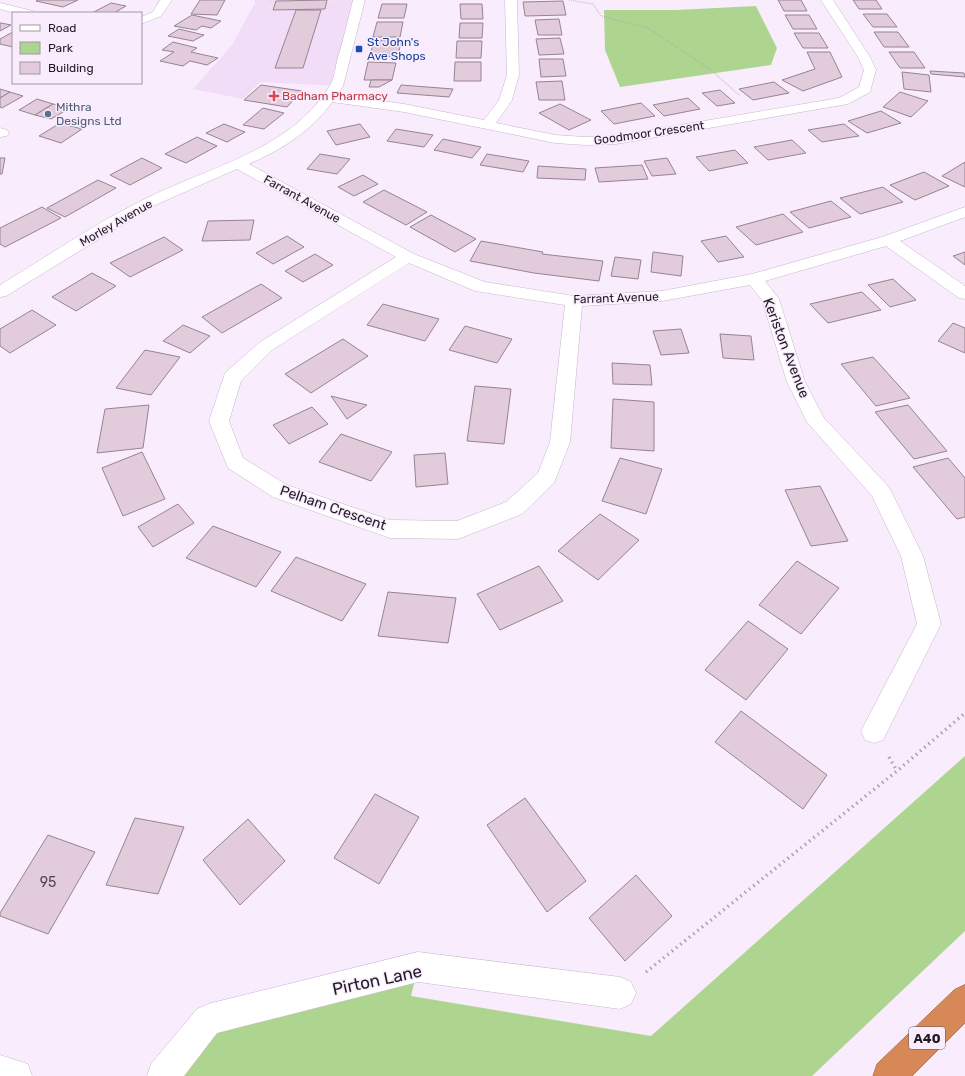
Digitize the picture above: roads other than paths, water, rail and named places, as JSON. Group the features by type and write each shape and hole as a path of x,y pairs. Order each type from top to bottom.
{"highway":[{"name":"A40","path":"889,1076 965,1001"}],"street":[{"path":"142,21 157,14 166,0"},
{"path":"330,98 337,86 359,0"},
{"path":"487,125 505,100 513,75 511,0"},
{"name":"Goodmoor Crescent","path":"330,98 404,108 555,139 585,141 616,140 843,101 865,89 870,70 864,57 827,0"},
{"path":"0,6 24,12"},
{"name":"Morley Avenue","path":"0,292 148,203 238,164 284,140 330,98"},
{"name":"Farrant Avenue","path":"238,164 408,257 481,287 574,301 662,296 754,279 888,240 965,212"},
{"path":"888,240 965,294"},
{"name":"Pelham Crescent","path":"408,257 266,346 232,378 219,421 235,463 280,491 390,529 458,530 514,508 547,477 560,442 574,301"},
{"name":"Keriston Avenue","path":"754,279 770,299 796,382 816,422 880,491 912,556 929,624 874,731"},
{"name":"Pirton Lane","path":"163,1076 208,1020 418,967 620,993"},
{"path":"0,1071 16,1076"}],"place":[{"name":"St John's Ave Shops","path":"359,49"},
{"name":"Badham Pharmacy","path":"274,96"},
{"name":"Mithra Designs Ltd","path":"48,114"}]}
